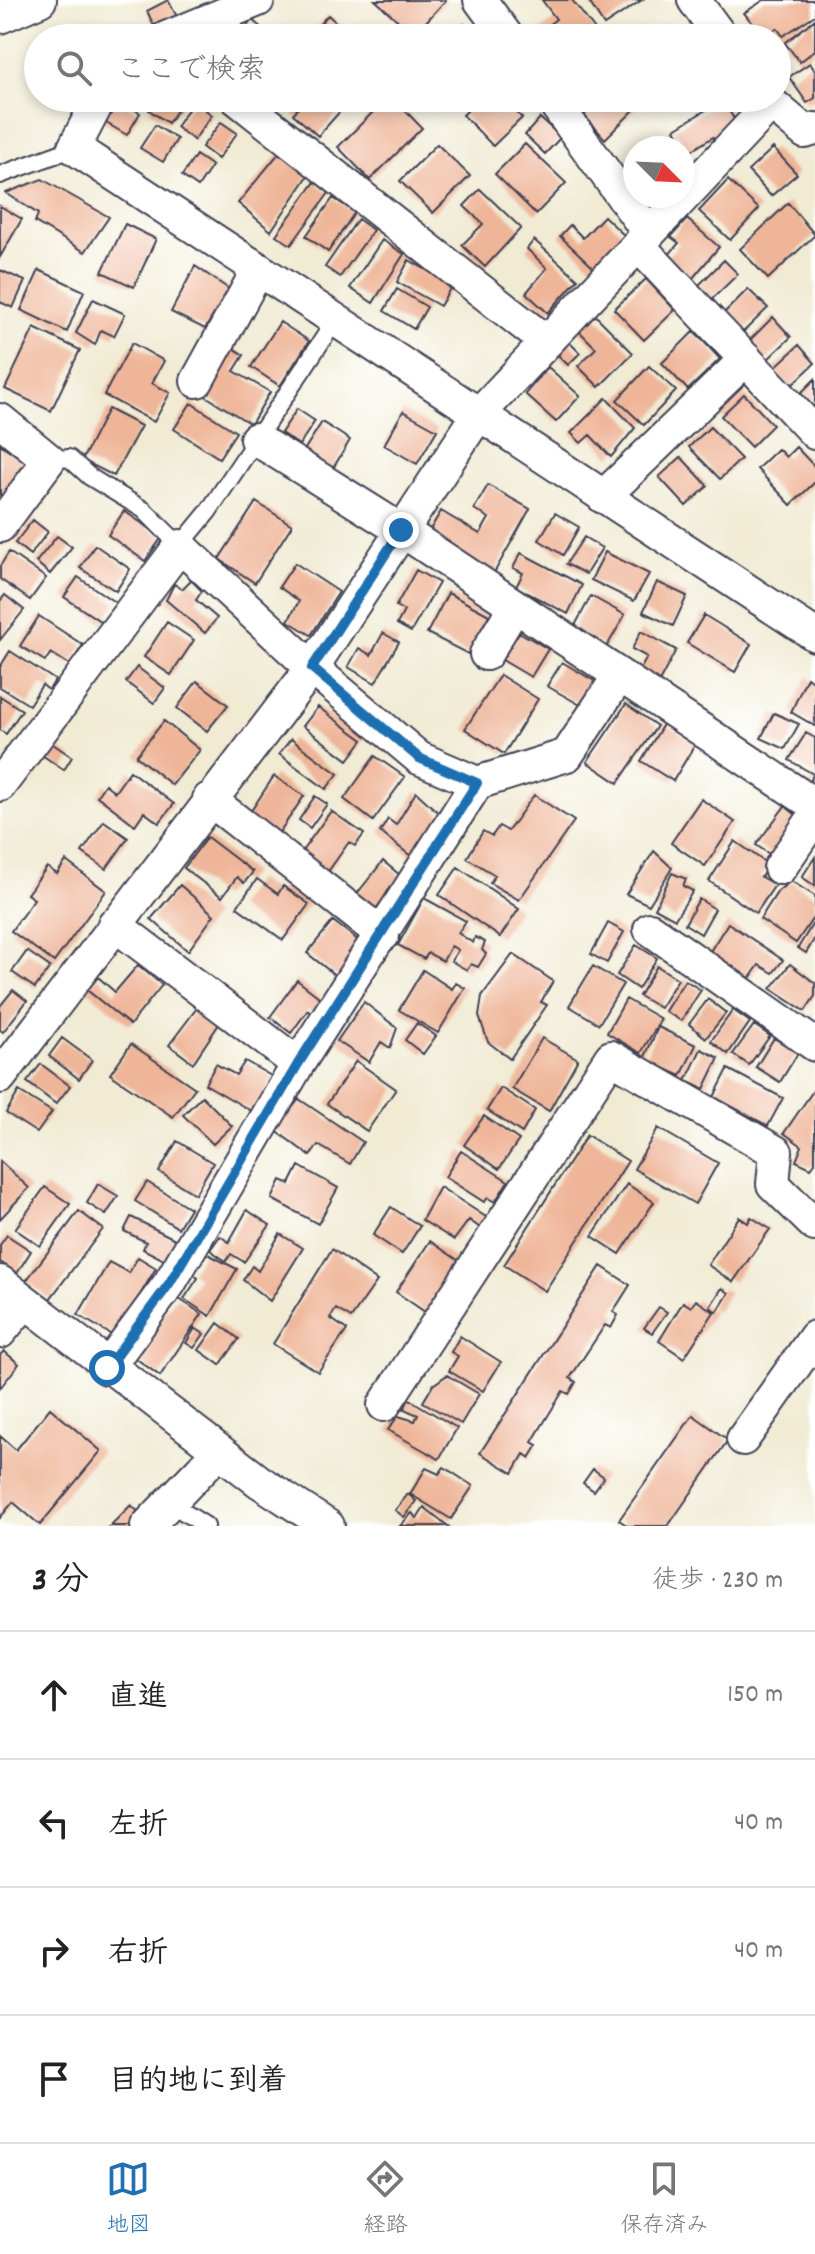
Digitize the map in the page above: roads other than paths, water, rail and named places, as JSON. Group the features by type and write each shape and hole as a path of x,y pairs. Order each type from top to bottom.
{"street":[{"path":"0,17 40,0"},
{"path":"200,24 258,0"},
{"path":"480,0 498,24"},
{"path":"694,0 712,24"},
{"path":"93,112 74,148 815,635"},
{"path":"254,112 545,341"},
{"path":"560,112 643,239 746,359 815,433"},
{"path":"0,1077 209,799 312,668 478,415 758,112"},
{"path":"781,112 805,132 815,129"},
{"path":"197,381 258,270"},
{"path":"603,497 746,359"},
{"path":"0,420 49,460 0,526"},
{"path":"256,439 401,530 815,805"},
{"path":"0,785 180,546 312,668 419,758 477,783 567,755 619,676"},
{"path":"486,654 515,606"},
{"path":"107,1368 169,1284 298,1064 477,783"},
{"path":"209,799 383,935"},
{"path":"780,868 815,816"},
{"path":"114,924 298,1064"},
{"path":"650,929 815,1045"},
{"path":"384,1405 611,1057 776,1152 773,1184 815,1225"},
{"path":"0,1332 12,1292 107,1368 219,1451 328,1526"},
{"path":"743,1439 815,1337"},
{"path":"147,1526 219,1451"}],"lane":[{"path":"0,175 74,148"},
{"path":"49,460 69,458 90,477 144,510 180,546 208,512 335,321"},
{"path":"168,1502 206,1526"}]}
